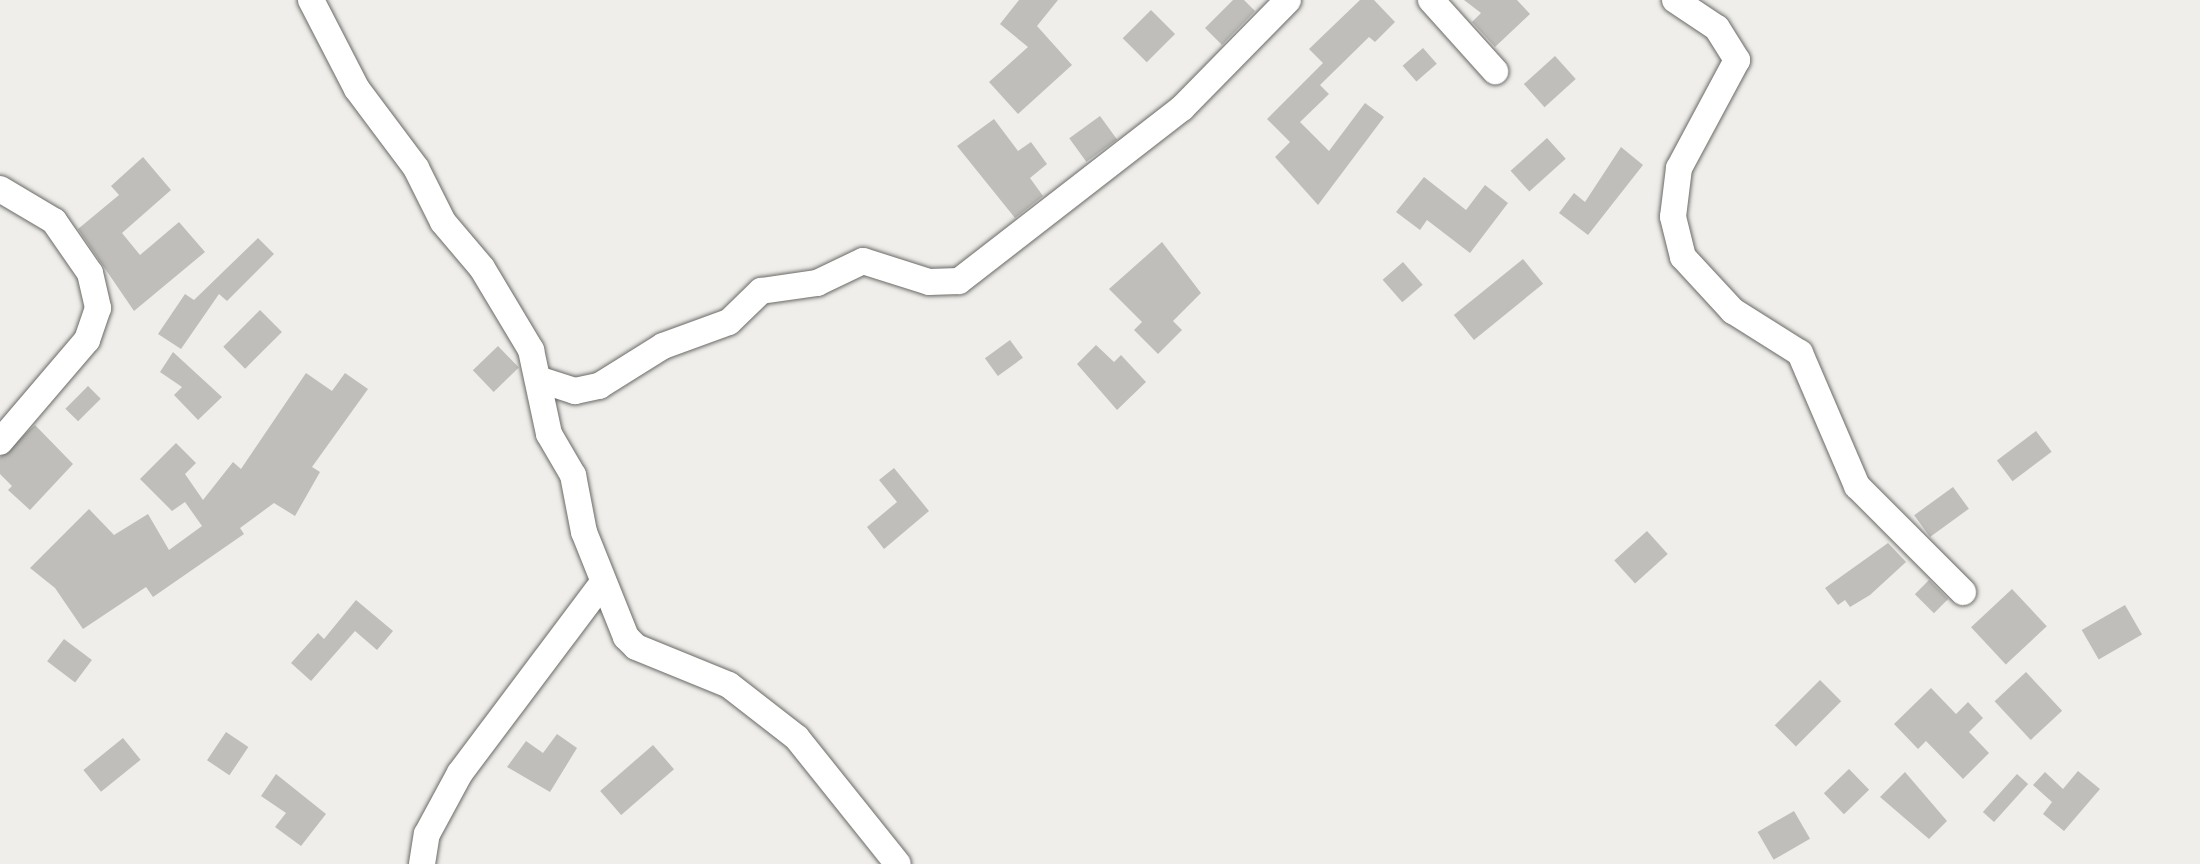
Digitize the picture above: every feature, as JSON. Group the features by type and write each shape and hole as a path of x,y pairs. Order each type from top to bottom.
{"street":[{"path":"311,0 357,89 416,168 443,222 494,286 541,380 549,434 573,475 603,584 619,626 636,647 729,685 797,738 898,864"},
{"path":"541,380 575,391 599,386 663,346 729,322 761,291 817,283 863,261 929,282 959,281 1182,108 1288,0"},
{"path":"1431,0 1495,71"},
{"path":"1675,0 1717,28 1737,60 1679,169 1672,218 1683,257 1733,311 1800,353 1857,486 1963,592"},
{"path":"0,189 54,221 90,273 98,300 87,340 0,442"},
{"path":"422,864 427,834 460,773 603,584"}],"building":[{"path":"1019,0 1058,0 1037,26 1072,65 1018,114 989,82 1028,47 1000,24"},
{"path":"1233,0 1244,0 1255,11 1222,45 1205,28"},
{"path":"1360,0 1374,0 1395,22 1375,42 1369,37 1320,85 1329,94 1300,122 1329,151 1365,103 1384,117 1318,205 1275,157 1290,142 1267,119 1323,63 1309,49"},
{"path":"1464,0 1517,0 1530,14 1495,47 1472,22 1481,13"},
{"path":"1151,10 1175,34 1147,62 1123,38"},
{"path":"1423,48 1437,64 1416,82 1403,66"},
{"path":"1555,56 1576,79 1545,107 1524,84"},
{"path":"1100,116 1117,139 1086,162 1069,138"},
{"path":"994,119 1018,151 1031,142 1047,164 1030,178 1043,196 1015,218 957,146"},
{"path":"1547,138 1566,159 1529,192 1511,171"},
{"path":"1621,147 1643,165 1588,235 1559,213 1574,193 1585,202"},
{"path":"143,157 171,190 122,233 140,255 179,222 205,252 134,311 78,229 119,195 111,186"},
{"path":"1424,177 1466,210 1485,185 1508,203 1470,253 1427,220 1420,230 1396,212"},
{"path":"258,238 274,254 227,301 219,294 181,349 158,334 185,294 194,300"},
{"path":"1162,242 1201,293 1173,321 1182,330 1158,354 1134,330 1142,322 1109,289"},
{"path":"1523,259 1543,284 1474,340 1454,315"},
{"path":"1403,262 1423,285 1402,302 1383,280"},
{"path":"260,310 282,332 245,369 223,347"},
{"path":"1010,340 1023,358 998,376 985,358"},
{"path":"1096,345 1114,362 1121,355 1146,382 1117,410 1077,364"},
{"path":"498,346 519,368 494,392 473,370"},
{"path":"173,352 222,397 198,420 174,395 182,387 160,372"},
{"path":"306,373 332,391 345,373 368,389 312,467 320,472 295,516 274,503 240,528 244,534 153,597 146,587 83,629 55,588 30,568 89,509 114,535 148,514 169,550 202,526 185,502 172,511 140,479 176,443 196,463 185,474 203,500 233,462 241,469"},
{"path":"88,386 101,399 78,421 65,409"},
{"path":"35,425 73,464 30,510 8,490 12,486 0,474 0,457"},
{"path":"2036,431 2052,452 2013,481 1997,460"},
{"path":"894,468 929,511 884,549 867,527 897,502 879,480"},
{"path":"1953,487 1969,509 1930,537 1914,515"},
{"path":"1647,531 1668,554 1635,583 1614,560"},
{"path":"1888,543 1906,562 1870,595 1850,607 1845,600 1838,605 1825,588"},
{"path":"1929,580 1948,599 1934,613 1915,594"},
{"path":"2012,589 2047,626 2006,664 1971,627"},
{"path":"356,600 393,631 377,650 355,631 311,681 291,663 318,633 324,639"},
{"path":"2125,605 2142,634 2099,659 2082,630"},
{"path":"64,639 92,660 75,682 47,661"},
{"path":"2026,672 2062,711 2031,740 1995,701"},
{"path":"1820,680 1841,701 1796,746 1775,725"},
{"path":"1931,688 1956,714 1968,702 1983,718 1969,732 1989,753 1963,779 1926,741 1918,749 1894,724"},
{"path":"226,732 248,747 229,775 207,760"},
{"path":"557,734 577,748 550,792 507,767 526,741 543,753"},
{"path":"123,738 141,760 101,792 83,770"},
{"path":"653,745 674,769 621,815 600,791"},
{"path":"1849,769 1869,790 1844,814 1824,793"},
{"path":"2078,771 2100,789 2064,831 2043,814 2052,802 2033,785 2045,772 2063,789"},
{"path":"1905,772 1947,821 1929,839 1880,797"},
{"path":"276,774 326,814 301,846 275,827 286,813 261,796"},
{"path":"2017,774 2028,784 1994,822 1983,812"},
{"path":"1794,811 1810,839 1774,860 1758,832"}]}
